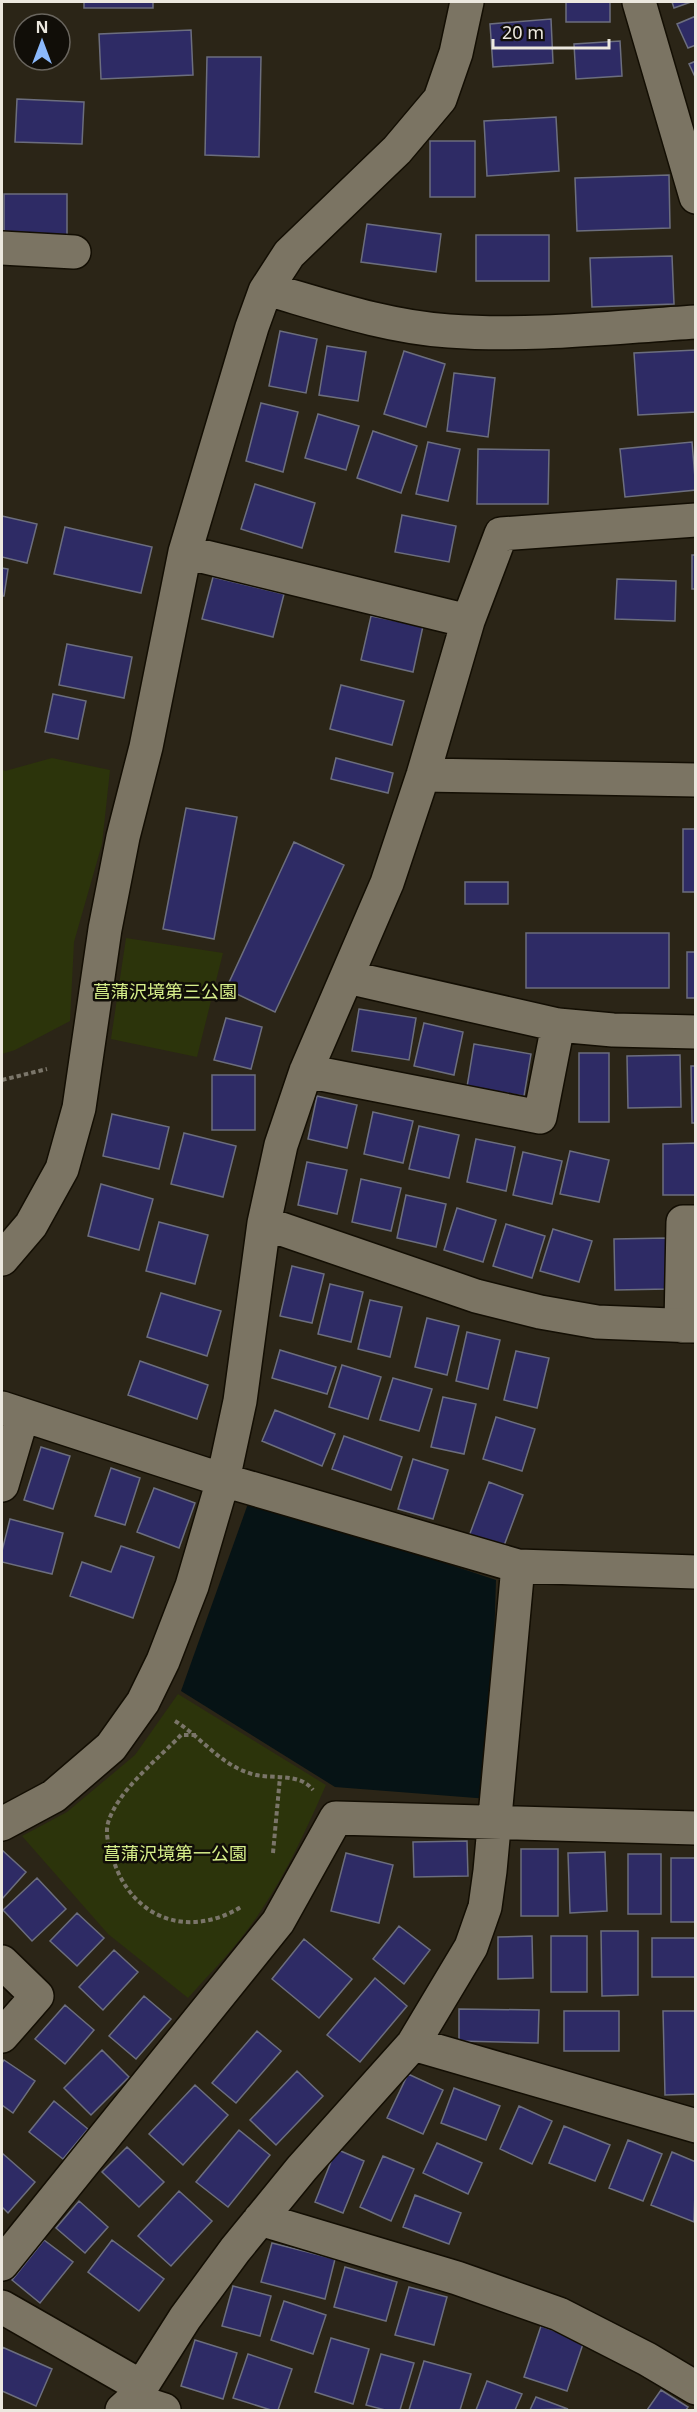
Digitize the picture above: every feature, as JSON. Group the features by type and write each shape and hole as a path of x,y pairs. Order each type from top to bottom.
{"street":[{"path":"2,1259 31,1225 62,1168 79,1108 107,918 123,837 146,747 185,552 249,337 267,290 289,254 397,150 440,99 456,53 467,2"},
{"path":"639,2 696,197"},
{"path":"2,248 74,252"},
{"path":"267,290 363,317 448,331 546,331 696,322"},
{"path":"2,1824 54,1796 111,1747 143,1702 164,1661 192,1586 223,1480 240,1401 264,1224 281,1145 306,1071 387,883 423,775 468,621 501,534 696,520"},
{"path":"185,552 468,621"},
{"path":"423,775 696,780"},
{"path":"347,977 558,1025 613,1030 696,1032"},
{"path":"306,1071 540,1117 558,1025"},
{"path":"264,1224 476,1296 540,1312 597,1322 688,1326 683,1222 696,1222"},
{"path":"2,1485 12,1412 223,1480 518,1566 696,1572"},
{"path":"132,2399 185,2318 235,2250 302,2168 413,2044 471,1947 485,1907 518,1566"},
{"path":"2,2264 278,1922 336,1818 696,1828"},
{"path":"2,1962 37,1996 2,2036"},
{"path":"413,2044 696,2126"},
{"path":"260,2220 457,2278 559,2314 647,2359 696,2388"},
{"path":"2,2307 132,2399 164,2410"}],"path":[{"path":"2,1080 86,1059"},
{"path":"143,1702 196,1735 209,1750 231,1764 256,1774 296,1779 309,1785 336,1818"},
{"path":"196,1735 181,1735 127,1791 113,1809 107,1826 109,1847 116,1870 136,1901 159,1917 186,1924 214,1920 240,1908 247,1900"},
{"path":"273,1855 280,1777"}],"green space":[{"path":"52,758 110,770 102,844 74,942 70,1021 15,1050 2,1054 2,769 5,771"},
{"name":"菖蒲沢境第三公園","path":"126,938 223,953 197,1057 111,1039"},
{"name":"菖蒲沢境第一公園","path":"178,1694 326,1785 289,1864 262,1909 236,1944 188,1998 108,1934 22,1836 67,1812 135,1755"}],"shaded area":[{"path":"250,1498 496,1580 489,1799 335,1787 181,1691"}],"building":[{"path":"84,2 153,2 153,8 84,8"},
{"path":"566,2 610,2 610,22 566,22"},
{"path":"672,2 691,2 674,8"},
{"path":"696,16 696,45 688,48 677,24"},
{"path":"551,19 553,63 493,67 490,24"},
{"path":"191,30 193,75 101,79 99,34"},
{"path":"620,41 622,76 576,79 574,44"},
{"path":"207,57 261,57 259,157 205,155"},
{"path":"696,61 696,79 689,64"},
{"path":"17,99 84,102 82,144 15,142"},
{"path":"556,117 559,171 487,176 484,121"},
{"path":"430,141 475,141 475,197 430,197"},
{"path":"669,175 670,228 577,231 575,178"},
{"path":"4,194 67,194 67,241 4,241"},
{"path":"367,224 441,234 436,272 361,262"},
{"path":"476,235 549,235 549,281 476,281"},
{"path":"672,256 674,304 592,307 590,258"},
{"path":"280,331 317,339 306,393 269,386"},
{"path":"327,346 366,352 358,401 319,395"},
{"path":"696,350 696,412 638,415 634,353"},
{"path":"404,351 445,364 426,427 384,414"},
{"path":"454,373 495,378 488,437 447,431"},
{"path":"261,403 298,412 283,472 246,461"},
{"path":"318,414 359,426 346,470 305,458"},
{"path":"373,431 417,446 401,493 357,478"},
{"path":"428,442 460,449 448,501 416,494"},
{"path":"692,442 696,490 625,497 620,449"},
{"path":"478,449 549,450 548,504 477,504"},
{"path":"255,484 315,503 302,548 241,529"},
{"path":"402,515 456,526 449,562 395,552"},
{"path":"2,516 37,524 27,563 2,557"},
{"path":"65,527 152,547 141,593 54,574"},
{"path":"692,555 696,555 696,589 692,589"},
{"path":"2,568 8,569 4,596 2,596"},
{"path":"213,577 284,594 273,637 202,619"},
{"path":"617,579 676,581 675,621 615,619"},
{"path":"371,616 423,626 413,672 361,660"},
{"path":"67,644 132,657 124,698 59,685"},
{"path":"341,685 404,701 392,745 330,729"},
{"path":"53,694 86,701 78,739 45,732"},
{"path":"336,758 393,773 388,793 331,779"},
{"path":"186,808 237,817 214,939 163,929"},
{"path":"683,829 696,829 696,892 683,892"},
{"path":"294,842 344,865 275,1012 226,989"},
{"path":"465,882 508,882 508,904 465,904"},
{"path":"526,933 669,933 669,988 526,988"},
{"path":"687,952 696,952 696,998 687,998"},
{"path":"359,1009 416,1018 409,1060 352,1051"},
{"path":"226,1018 262,1027 251,1069 214,1060"},
{"path":"424,1023 463,1032 454,1075 414,1066"},
{"path":"474,1044 531,1054 524,1096 467,1087"},
{"path":"579,1053 609,1053 609,1122 579,1122"},
{"path":"680,1055 681,1107 628,1108 627,1056"},
{"path":"691,1066 696,1066 696,1123 692,1123"},
{"path":"212,1075 255,1075 255,1130 212,1130"},
{"path":"317,1096 357,1105 347,1148 308,1139"},
{"path":"373,1112 413,1121 403,1163 364,1154"},
{"path":"112,1114 169,1127 159,1169 103,1156"},
{"path":"419,1126 459,1135 449,1178 409,1169"},
{"path":"184,1133 236,1146 223,1197 171,1184"},
{"path":"476,1139 515,1147 506,1191 467,1182"},
{"path":"696,1143 696,1195 663,1195 663,1144"},
{"path":"570,1151 609,1160 599,1202 560,1194"},
{"path":"523,1152 562,1161 552,1204 513,1195"},
{"path":"307,1162 347,1170 337,1214 298,1205"},
{"path":"361,1179 401,1188 391,1231 352,1222"},
{"path":"101,1184 153,1199 139,1250 88,1236"},
{"path":"406,1195 446,1204 436,1247 397,1238"},
{"path":"457,1208 496,1220 483,1262 444,1250"},
{"path":"159,1222 208,1235 195,1284 146,1271"},
{"path":"506,1224 545,1236 532,1278 493,1266"},
{"path":"553,1229 592,1241 579,1282 540,1271"},
{"path":"667,1238 668,1289 615,1290 614,1239"},
{"path":"292,1266 324,1274 312,1323 280,1316"},
{"path":"330,1284 363,1292 351,1342 318,1334"},
{"path":"161,1293 221,1311 207,1356 147,1337"},
{"path":"370,1300 402,1307 390,1357 358,1349"},
{"path":"427,1318 459,1326 447,1375 415,1367"},
{"path":"467,1332 500,1340 488,1389 456,1381"},
{"path":"280,1350 336,1367 327,1394 272,1378"},
{"path":"516,1351 549,1358 537,1408 504,1400"},
{"path":"140,1361 208,1385 197,1419 128,1395"},
{"path":"342,1365 381,1377 368,1419 329,1407"},
{"path":"393,1378 432,1389 419,1431 380,1420"},
{"path":"443,1397 476,1404 464,1454 431,1447"},
{"path":"275,1410 335,1434 322,1466 262,1441"},
{"path":"496,1417 535,1429 522,1471 483,1459"},
{"path":"344,1436 402,1457 391,1490 332,1469"},
{"path":"41,1447 70,1456 53,1509 24,1500"},
{"path":"413,1459 448,1470 433,1519 398,1509"},
{"path":"111,1468 140,1478 125,1525 95,1516"},
{"path":"489,1482 523,1495 502,1551 468,1539"},
{"path":"154,1488 195,1503 179,1548 137,1532"},
{"path":"10,1519 63,1533 52,1574 2,1562 2,1551"},
{"path":"121,1546 154,1557 133,1618 70,1596 82,1562 111,1572"},
{"path":"467,1841 468,1876 414,1877 413,1842"},
{"path":"521,1849 558,1849 558,1916 521,1916"},
{"path":"2,1850 26,1872 2,1899"},
{"path":"605,1852 607,1911 570,1913 568,1853"},
{"path":"346,1853 393,1865 379,1923 331,1911"},
{"path":"628,1854 661,1854 661,1914 628,1914"},
{"path":"671,1858 696,1858 696,1922 671,1922"},
{"path":"37,1878 66,1909 32,1941 3,1910"},
{"path":"77,1913 104,1938 77,1966 50,1941"},
{"path":"399,1926 430,1950 404,1984 373,1959"},
{"path":"601,1931 638,1931 638,1995 602,1996"},
{"path":"532,1936 533,1978 498,1979 498,1937"},
{"path":"551,1936 587,1936 587,1992 551,1992"},
{"path":"652,1938 696,1938 696,1977 652,1977"},
{"path":"304,1939 352,1979 319,2018 272,1979"},
{"path":"114,1950 138,1972 103,2010 79,1987"},
{"path":"375,1978 407,2006 360,2062 327,2035"},
{"path":"144,1996 171,2019 136,2059 109,2036"},
{"path":"65,2005 94,2030 65,2064 35,2039"},
{"path":"459,2009 539,2010 538,2043 459,2041"},
{"path":"564,2011 619,2011 619,2051 564,2051"},
{"path":"663,2011 696,2011 696,2094 665,2095"},
{"path":"257,2031 281,2051 236,2103 212,2083"},
{"path":"102,2050 129,2077 91,2115 64,2088"},
{"path":"4,2060 35,2081 13,2113 2,2105 2,2063"},
{"path":"297,2071 323,2096 276,2145 250,2120"},
{"path":"408,2074 443,2090 423,2134 387,2118"},
{"path":"195,2085 228,2115 183,2165 149,2134"},
{"path":"454,2088 500,2106 486,2140 441,2123"},
{"path":"54,2101 88,2129 63,2159 29,2132"},
{"path":"519,2106 552,2121 532,2164 500,2149"},
{"path":"564,2126 610,2145 595,2181 549,2163"},
{"path":"239,2130 270,2155 228,2207 196,2182"},
{"path":"628,2140 662,2154 643,2201 609,2188"},
{"path":"437,2143 482,2163 468,2194 423,2173"},
{"path":"127,2147 164,2182 139,2207 102,2172"},
{"path":"336,2149 364,2161 343,2213 315,2202"},
{"path":"672,2152 696,2162 694,2222 651,2205"},
{"path":"2,2153 35,2182 8,2213 2,2207"},
{"path":"383,2156 414,2169 391,2221 360,2207"},
{"path":"179,2191 212,2221 171,2266 138,2236"},
{"path":"415,2195 461,2213 449,2244 403,2227"},
{"path":"79,2201 108,2227 85,2253 56,2228"},
{"path":"44,2240 73,2262 40,2303 12,2280"},
{"path":"112,2240 164,2279 139,2311 88,2272"},
{"path":"272,2243 335,2259 325,2299 261,2282"},
{"path":"345,2267 397,2282 386,2321 334,2307"},
{"path":"233,2286 271,2296 260,2336 222,2326"},
{"path":"409,2287 447,2297 434,2345 395,2335"},
{"path":"284,2301 326,2315 313,2354 271,2340"},
{"path":"541,2326 584,2341 567,2391 524,2377"},
{"path":"331,2338 369,2349 353,2404 315,2392"},
{"path":"195,2340 237,2353 223,2399 181,2386"},
{"path":"2,2347 52,2369 36,2406 2,2391"},
{"path":"248,2354 292,2369 278,2410 271,2410 233,2398"},
{"path":"381,2354 414,2363 400,2410 385,2410 366,2405"},
{"path":"424,2361 471,2374 460,2410 409,2410"},
{"path":"487,2381 522,2394 515,2410 476,2410"},
{"path":"661,2390 688,2407 686,2410 647,2410"},
{"path":"536,2397 568,2409 530,2410"}]}
